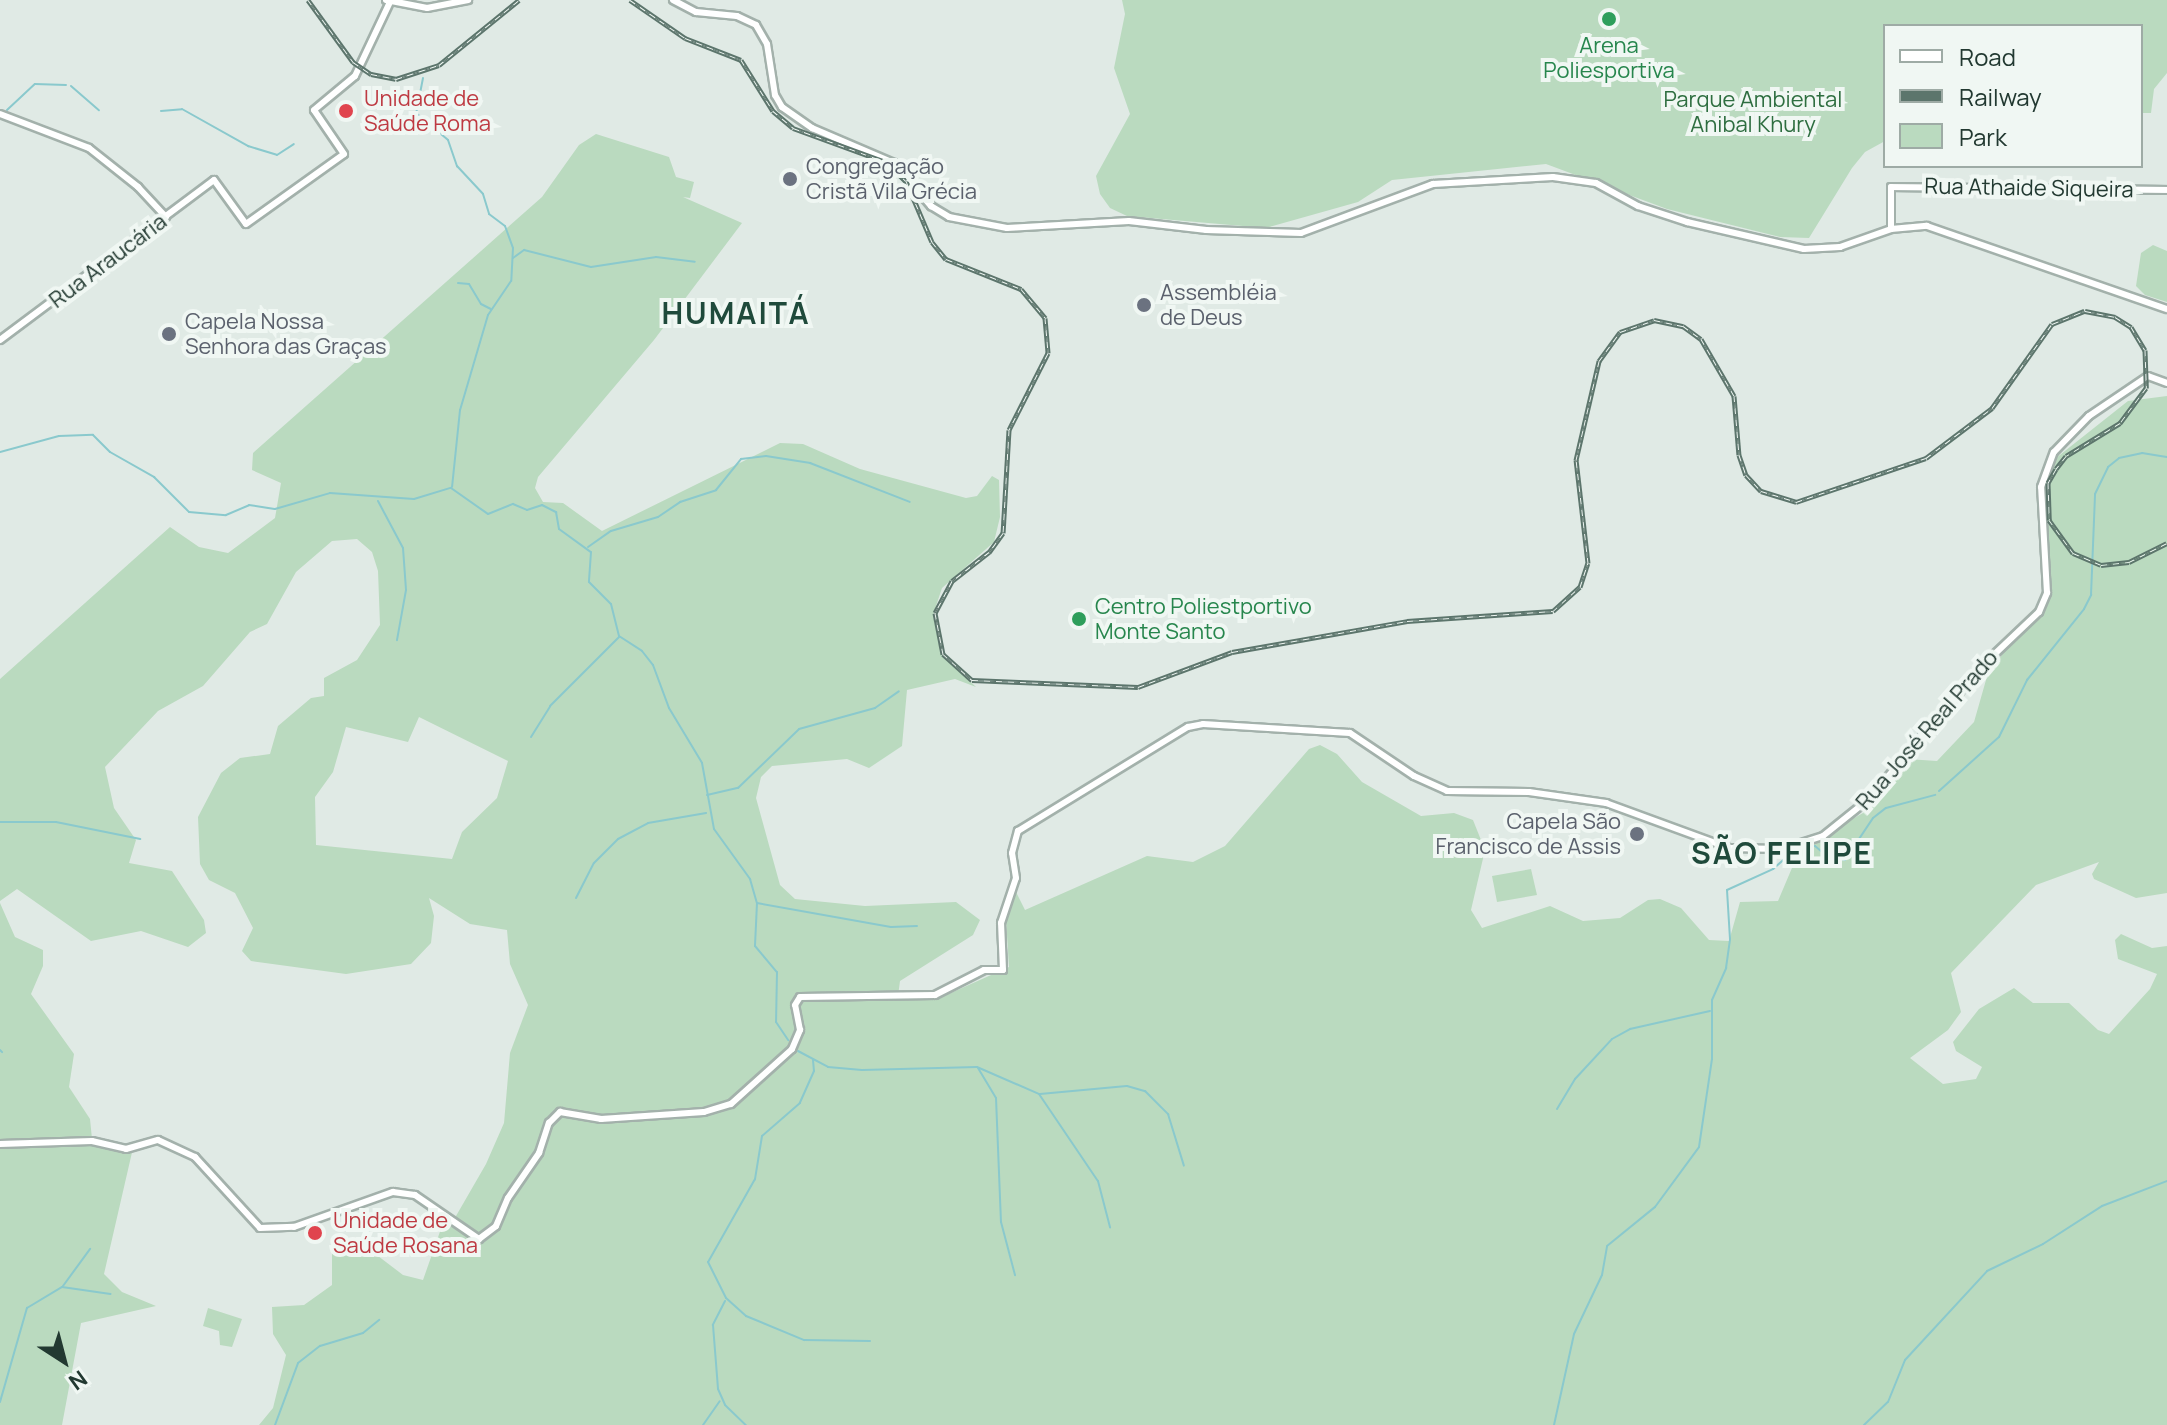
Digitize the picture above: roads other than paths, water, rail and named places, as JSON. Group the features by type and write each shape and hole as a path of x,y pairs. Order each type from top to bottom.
{"street":[{"path":"388,1 427,8 468,0"},
{"path":"673,0 696,12 737,16 756,25 767,44 773,85 782,107 812,128 894,163 938,212 1007,228 1129,221 1206,230 1301,233 1409,189 1479,177 1535,177 1596,183 1638,206 1687,222 1804,249 1840,247 1891,229 1913,225 1944,230 2167,309"},
{"name":"Rua Araucária","path":"0,340 214,180 246,224 344,154 314,110 355,76 388,1"},
{"path":"0,114 89,148 138,187 166,217"},
{"name":"Rua Athaide Siqueira","path":"1891,229 1891,187 2167,190"},
{"name":"Rua José Real Prado","path":"0,1144 92,1141 126,1149 158,1140 195,1157 260,1228 294,1227 393,1192 415,1195 479,1239 496,1226 508,1198 539,1153 549,1123 560,1112 601,1119 704,1112 731,1104 792,1049 800,1030 795,1005 800,997 935,995 984,970 1003,970 1001,923 1016,878 1012,853 1018,831 1188,727 1203,724 1350,733 1414,776 1447,791 1537,793 1606,803 1729,848 1782,849 1823,836 1869,799 1981,667 2039,612 2047,593 2045,469 2089,416 2148,376 2167,383"}],"waterway":[{"path":"423,78 416,113 448,140 457,166 483,194 489,214 505,226 513,248 511,281 488,315 460,410 452,487"},
{"path":"7,110 35,84 66,85"},
{"path":"71,86 99,110"},
{"path":"161,111 182,109 248,146 277,155 294,144"},
{"path":"513,258 524,250 591,267 656,257 695,262"},
{"path":"458,283 469,284 481,304 491,309"},
{"path":"0,452 59,436 93,435 110,452 154,477 189,512 226,515 249,505 275,509 330,493 414,499 451,488 488,514 513,504 527,510 542,505 556,512 559,529 591,552 589,582 611,604 619,636 642,651 653,665 669,708 702,763 714,829 750,879 757,903 755,946 777,972 776,1022 788,1040"},
{"path":"1939,791 1999,737 2027,680 2084,609 2091,595 2095,494 2108,467 2119,458 2142,453 2167,457"},
{"path":"588,547 611,531 658,517 680,502 716,490 741,459 766,456 810,463 910,502"},
{"path":"378,501 403,548 406,590 397,640"},
{"path":"531,737 550,706 619,637"},
{"path":"707,795 738,788 799,729 875,708 899,691"},
{"path":"1554,1425 1574,1334 1602,1275 1607,1246 1655,1207 1699,1147 1712,1059 1712,1000 1726,968 1730,939 1727,890 1773,869 1798,847 1815,846 1828,857 1845,860 1873,818 1886,808 1935,795"},
{"path":"576,898 594,863 618,839 648,823 706,813"},
{"path":"0,822 56,822 140,839"},
{"path":"757,903 891,927 917,926"},
{"path":"1557,1109 1575,1079 1612,1039 1630,1029 1710,1011"},
{"path":"798,1051 828,1067 862,1070 977,1067 1039,1094 1098,1181 1110,1227"},
{"path":"813,1060 814,1071 800,1103 762,1136 755,1179 708,1262 726,1298 746,1316 804,1340 870,1341"},
{"path":"978,1068 996,1098 1001,1222 1015,1275"},
{"path":"1040,1094 1127,1086 1145,1091 1168,1114 1184,1166"},
{"path":"1864,1425 1888,1402 1905,1360 1987,1271 2043,1244 2102,1206 2167,1181"},
{"path":"63,1286 90,1249"},
{"path":"0,1402 27,1308 62,1287 111,1294"},
{"path":"725,1301 713,1325 718,1389 725,1405 746,1425"},
{"path":"275,1425 298,1363 320,1346 363,1333 379,1320"},
{"path":"703,1425 720,1401"}],"railway":[{"path":"308,0 353,62 371,74 396,79 439,65 519,0"},
{"path":"630,0 685,38 741,60 773,111 793,128 886,162 906,181 932,242 946,259 1021,289 1045,318 1048,353 1009,430 1003,533 989,552 952,581 935,613 943,654 972,680 1138,687 1232,652 1407,621 1553,611 1580,587 1588,563 1576,460 1599,361 1620,332 1654,320 1683,326 1701,339 1734,396 1739,455 1746,475 1761,491 1796,502 1926,458 1992,408 2052,324 2085,311 2115,317 2131,327 2145,350 2146,388 2120,423 2066,456 2056,469 2048,483 2049,520 2073,553 2101,565 2129,562 2167,543"}],"place":[{"name":"Arena Poliesportiva","path":"1609,19"},
{"name":"Unidade de Saúde Roma","path":"346,111"},
{"name":"Congregação Cristã Vila Grécia","path":"790,179"},
{"name":"Assembléia de Deus","path":"1144,305"},
{"name":"Capela Nossa Senhora das Graças","path":"169,334"},
{"name":"Centro Poliestportivo Monte Santo","path":"1079,619"},
{"name":"Capela São Francisco de Assis","path":"1637,834"},
{"name":"Unidade de Saúde Rosana","path":"315,1233"}],"district":[{"name":"HUMAITÁ","path":"736,313"},
{"name":"SÃO FELIPE","path":"1782,853"}],"park label":[{"name":"Parque Ambiental Anibal Khury","path":"1753,112"}]}
